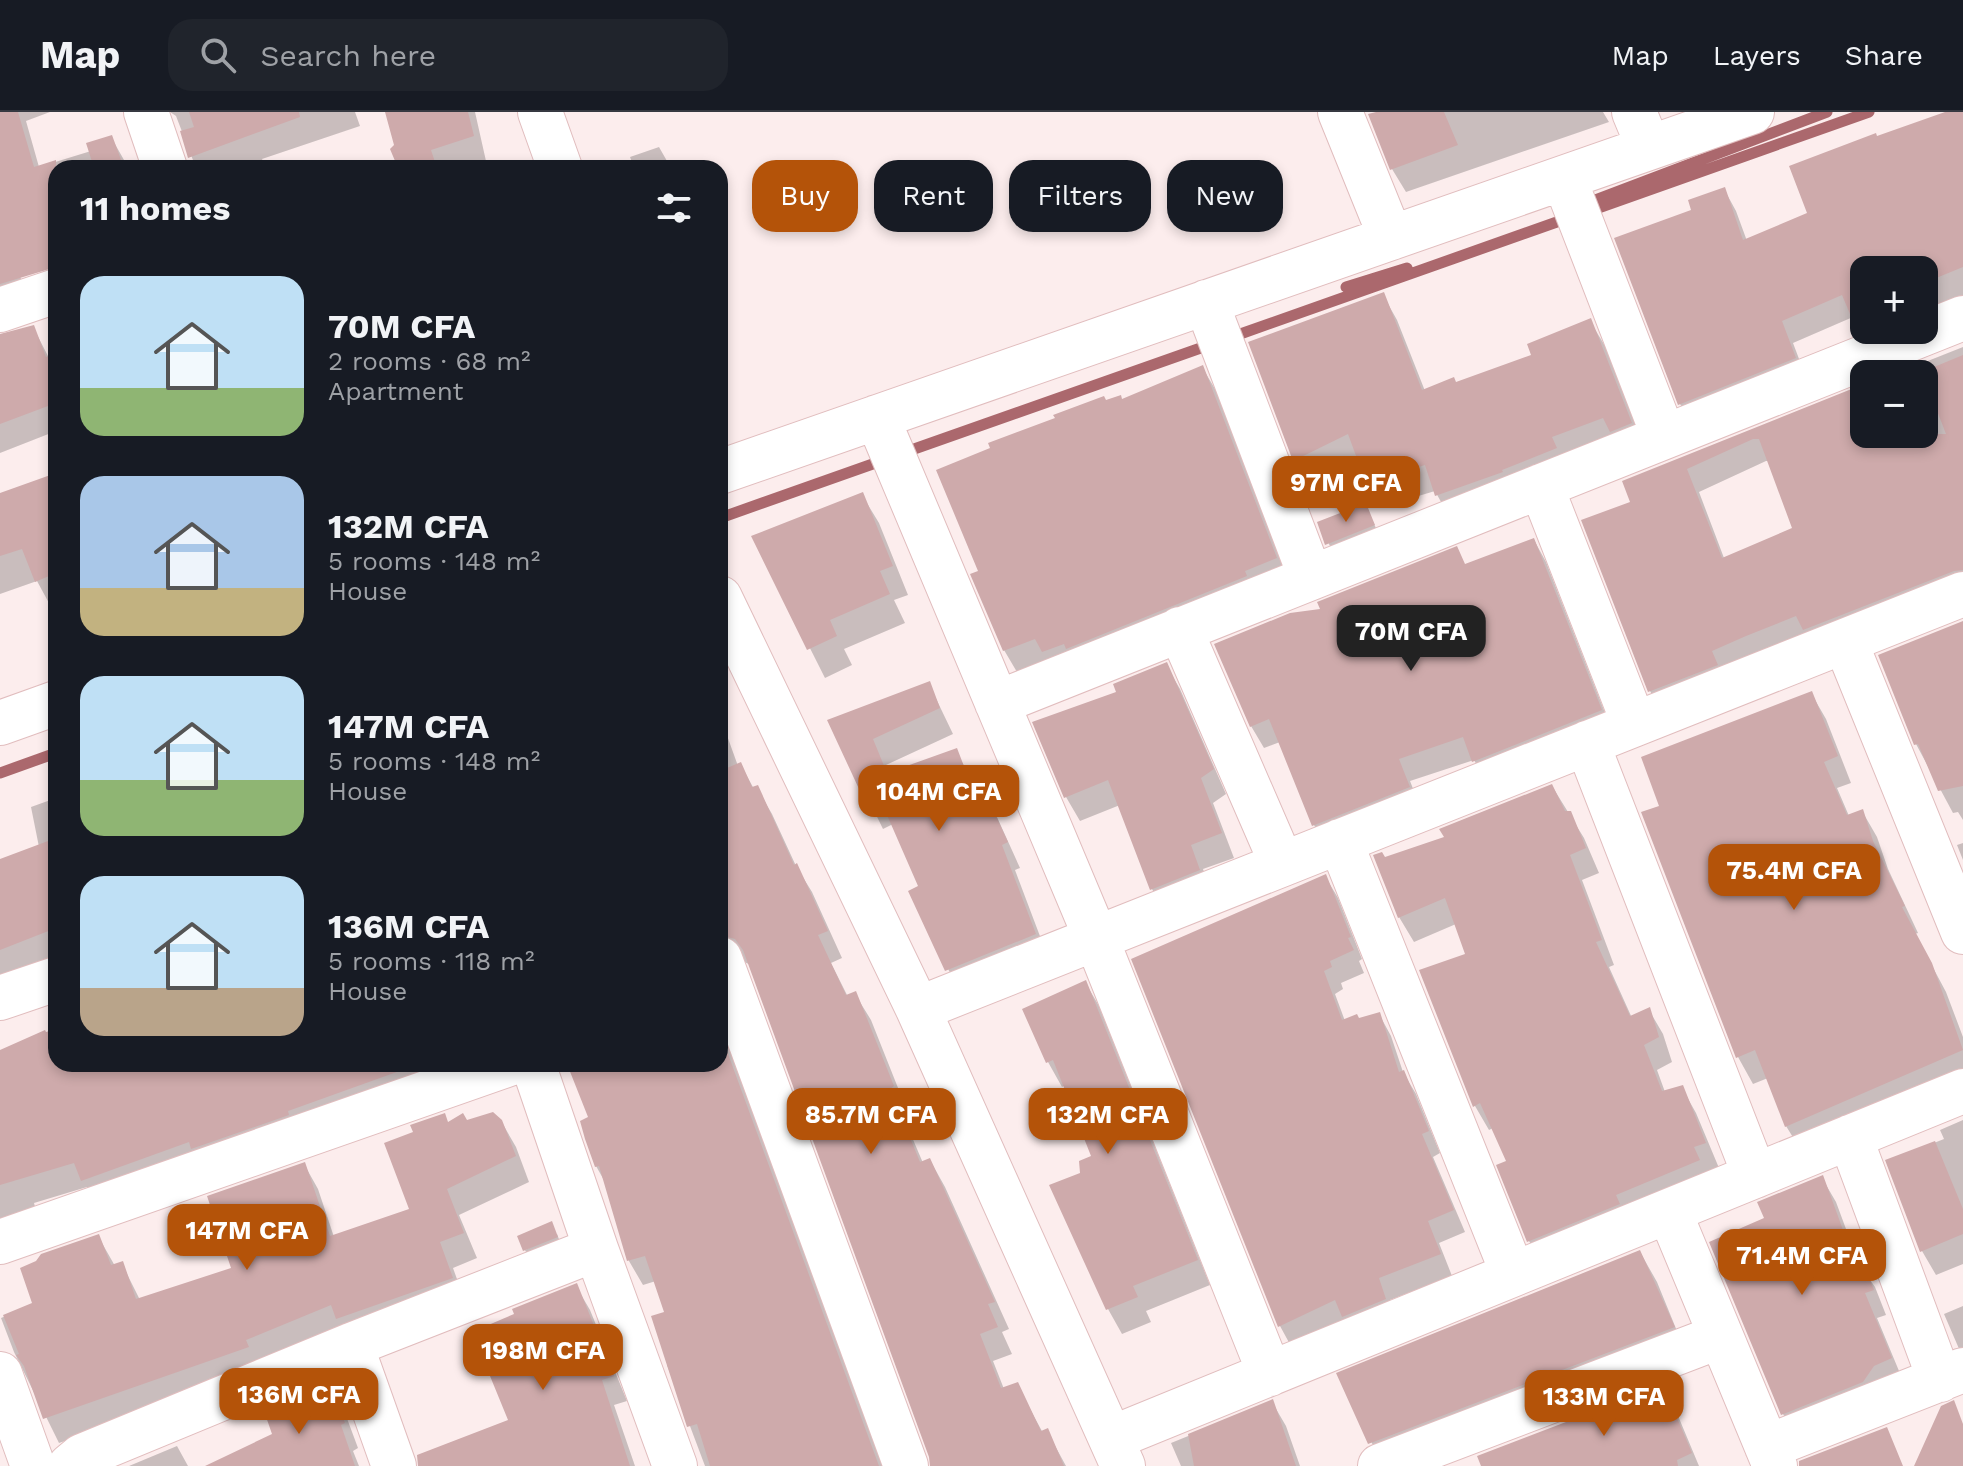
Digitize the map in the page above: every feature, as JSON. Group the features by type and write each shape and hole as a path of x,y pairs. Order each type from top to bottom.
{"street":[{"path":"146,112 162,160"},
{"path":"540,112 557,160"},
{"path":"1340,112 1391,238"},
{"path":"728,471 888,444 1215,326 1391,238 1574,202 1642,130 1752,112"},
{"path":"1574,202 1664,437"},
{"path":"0,310 48,294"},
{"path":"997,703 1963,318"},
{"path":"1215,326 1311,578"},
{"path":"888,444 1096,938 1270,1374"},
{"path":"1541,486 1634,724"},
{"path":"918,1009 1963,594"},
{"path":"728,615 918,1009 1118,1452 1270,1374 1963,1091"},
{"path":"1180,629 1282,864"},
{"path":"1845,641 1963,932"},
{"path":"0,723 48,706"},
{"path":"1587,743 1755,1176"},
{"path":"1340,841 1513,1274"},
{"path":"728,981 906,1466"},
{"path":"0,998 48,982"},
{"path":"0,1242 486,1072"},
{"path":"536,1072 675,1466"},
{"path":"1669,1211 1771,1456 1951,1375 1850,1137"},
{"path":"79,1463 351,1345 596,1249"},
{"path":"1380,1466 1467,1451 1721,1336"},
{"path":"351,1345 394,1466"},
{"path":"0,1374 33,1466"}],"building":[{"path":"0,112 18,112 34,167 48,163 48,269 0,284"},
{"path":"189,112 299,112 300,117 188,158 180,131 194,127"},
{"path":"385,112 468,112 474,136 431,150 434,160 395,160 390,149 394,145"},
{"path":"1444,112 1458,145 1390,170 1368,114"},
{"path":"1945,112 1963,112 1963,267 1938,277 1938,256 1850,256 1850,314 1842,295 1782,321 1796,358 1678,405 1614,238 1691,210 1688,200 1725,187 1743,240 1807,213 1789,166 1876,133 1877,136"},
{"path":"112,135 121,160 91,160 86,143"},
{"path":"1384,292 1422,390 1454,377 1456,382 1531,355 1527,344 1591,318 1632,423 1610,432 1603,418 1552,437 1557,448 1503,472 1435,496 1425,465 1366,483 1348,434 1293,461 1248,342"},
{"path":"34,325 48,356 48,406 0,424 0,334"},
{"path":"1963,355 1963,570 1803,630 1796,616 1712,651 1718,665 1648,692 1581,520 1630,502 1622,481 1850,390 1850,448 1938,448 1938,434 1946,434 1938,413 1938,365","holes":["1759,439 1792,528 1722,558 1687,469"]},
{"path":"1203,365 1277,558 1245,571 1247,576 1066,649 1064,644 1042,652 1035,639 1003,651 970,574 978,571 936,470 990,448 988,443 1055,418 1053,415 1104,396 1106,400 1121,395 1122,399"},
{"path":"48,476 48,576 35,582 22,549 0,556 0,493"},
{"path":"863,492 893,566 880,571 890,594 830,620 837,636 807,650 751,536"},
{"path":"1366,503 1375,525 1325,545 1317,522"},
{"path":"1534,538 1602,710 1472,762 1463,737 1399,759 1410,787 1312,826 1269,719 1250,727 1214,644 1290,613 1320,609 1317,602 1457,546 1465,564"},
{"path":"1963,621 1963,786 1938,791 1918,744 1914,745 1878,655"},
{"path":"1167,662 1214,769 1201,778 1222,833 1191,845 1200,870 1150,890 1108,780 1064,798 1032,722 1116,692 1113,684"},
{"path":"930,681 940,708 873,739 887,773 957,748 970,782 979,779 1008,842 1002,845 1036,934 945,971 908,891 918,886 880,799 866,804 827,720"},
{"path":"1812,691 1838,756 1824,762 1847,815 1863,809 1873,841 1905,906 1902,907 1932,963 1963,1050 1785,1127 1755,1050 1736,1058 1641,812 1659,806 1641,757"},
{"path":"741,762 752,787 758,785 794,865 797,863 828,931 818,935 846,995 856,991 894,1086 890,1089 920,1162 930,1158 995,1302 988,1304 998,1327 980,1334 1001,1388 1018,1382 1041,1431 1048,1428 1064,1466 930,1466 743,950 735,939 728,937 728,768"},
{"path":"1552,784 1565,811 1571,811 1586,848 1570,855 1602,940 1596,942 1630,1016 1650,1007 1659,1037 1644,1045 1662,1091 1683,1085 1706,1143 1694,1147 1700,1160 1616,1195 1620,1204 1527,1242 1496,1165 1506,1161 1480,1103 1473,1107 1419,970 1465,954 1445,898 1398,918 1373,855 1382,852 1385,857 1444,837 1439,829"},
{"path":"48,841 48,931 0,950 0,859"},
{"path":"1326,874 1354,950 1330,961 1332,967 1324,971 1342,1020 1357,1014 1359,1018 1380,1012 1399,1072 1404,1070 1429,1131 1422,1134 1454,1210 1428,1221 1441,1254 1379,1278 1386,1299 1342,1317 1335,1300 1278,1327 1131,959"},
{"path":"1086,980 1198,1260 1133,1286 1138,1297 1106,1310 1049,1185 1080,1173 1079,1161 1091,1156 1053,1060 1046,1063 1022,1009"},
{"path":"46,1032 48,1072 397,1072 288,1111 289,1115 191,1149 189,1142 81,1181 74,1163 0,1185 0,1050"},
{"path":"728,1054 879,1466 710,1466 697,1424 687,1427 651,1316 664,1312 645,1256 627,1261 599,1166 595,1167 580,1121 588,1117 570,1072 728,1072"},
{"path":"493,1112 502,1120 516,1156 447,1189 464,1233 440,1242 453,1278 336,1319 331,1305 246,1340 249,1347 43,1419 3,1315 32,1303 20,1268 36,1261 41,1254 99,1234 111,1265 123,1261 136,1299 231,1268 207,1196 305,1162 330,1236 409,1209 384,1143 413,1132 410,1125 445,1113 448,1122 463,1113 467,1120"},
{"path":"1935,1141 1963,1209 1963,1234 1920,1252 1885,1160"},
{"path":"1823,1175 1855,1263 1862,1260 1874,1290 1865,1293 1892,1358 1874,1366 1863,1382 1781,1415 1709,1242 1764,1218 1757,1202"},
{"path":"552,1221 558,1237 523,1251 517,1236"},
{"path":"1640,1250 1675,1327 1368,1444 1336,1373"},
{"path":"577,1283 614,1376 602,1380 630,1466 418,1466 417,1455 508,1420 472,1332 514,1314 512,1309"},
{"path":"1663,1385 1692,1453 1677,1460 1678,1466 1481,1466 1477,1456"},
{"path":"332,1386 355,1466 205,1466 272,1434 264,1411"},
{"path":"1273,1399 1296,1466 1194,1466 1188,1434"},
{"path":"1954,1400 1963,1424 1963,1466 1914,1466 1941,1406"},
{"path":"1887,1427 1903,1466 1799,1466 1799,1461"}],"waterway":[{"path":"1585,204 1827,112"},
{"path":"1587,212 1869,112"},
{"path":"1229,338 1571,217"},
{"path":"1346,287 1407,268"},
{"path":"900,454 1212,344"},
{"path":"728,515 884,460"},
{"path":"0,773 48,756"}]}
